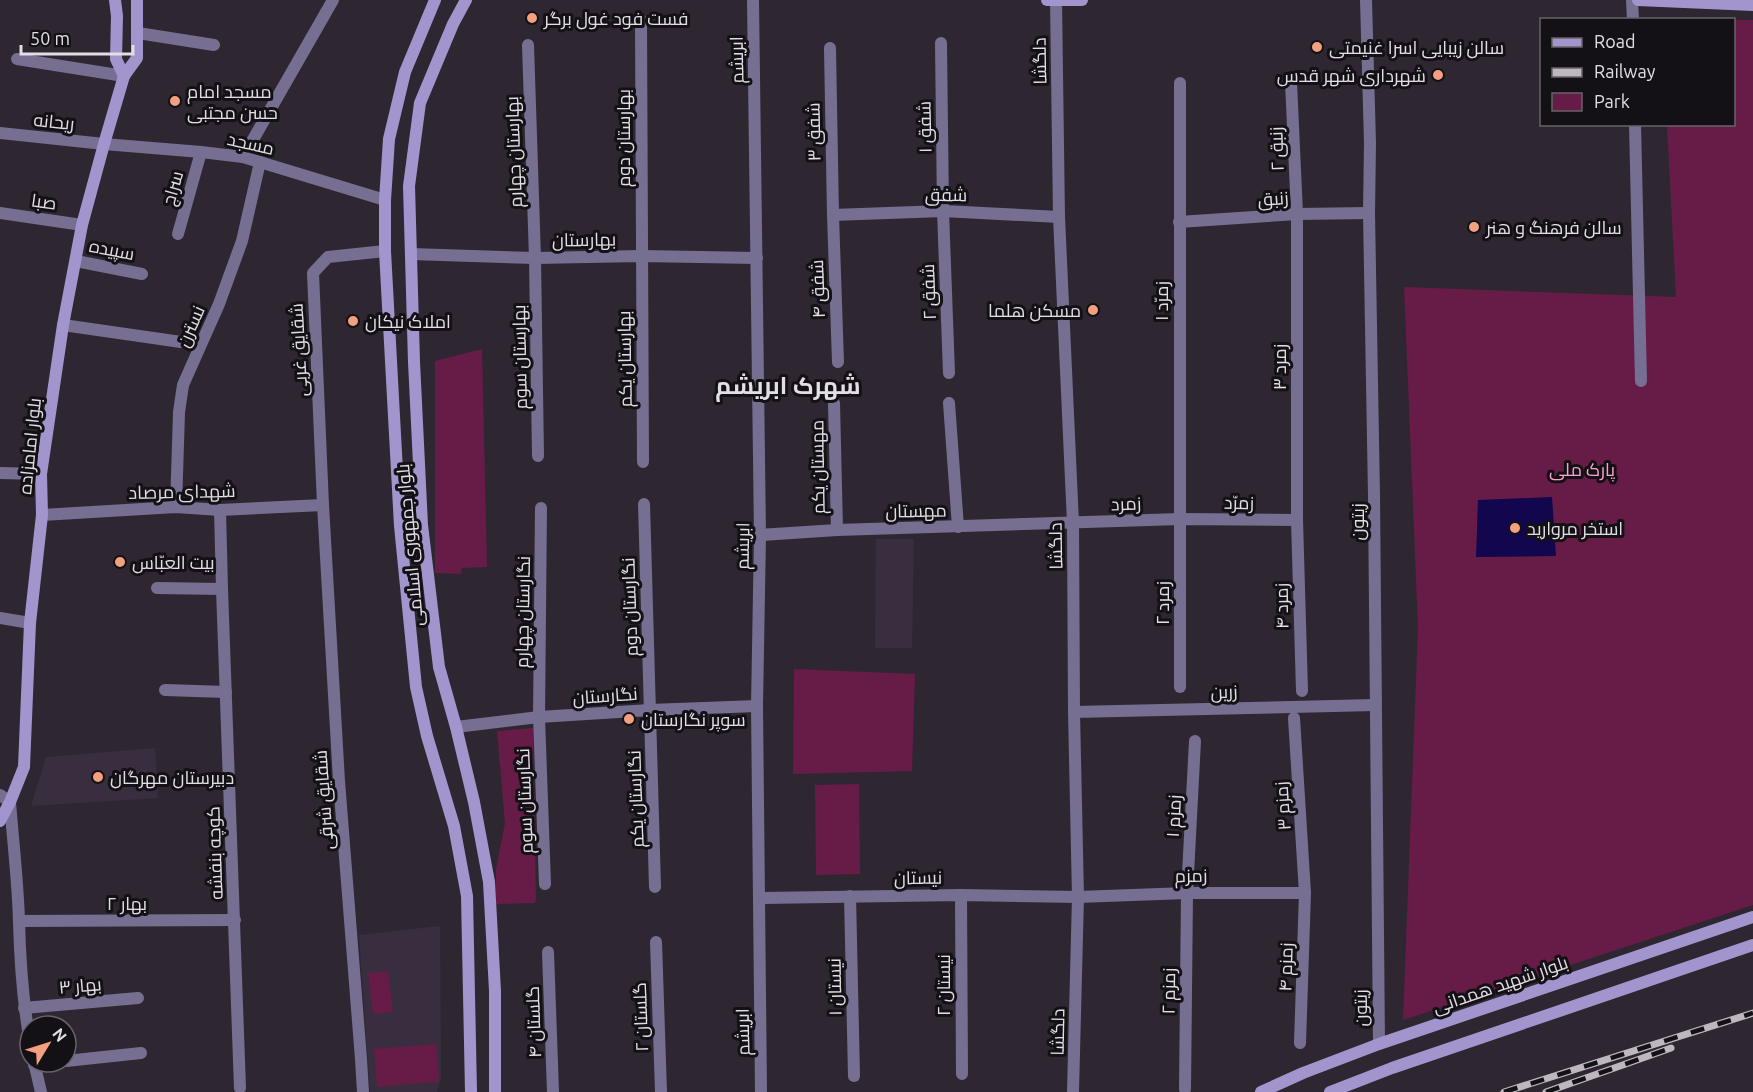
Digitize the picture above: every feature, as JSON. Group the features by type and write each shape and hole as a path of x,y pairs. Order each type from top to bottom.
{"main road":[{"path":"115,0 116,59 124,76"},
{"name":"بلوار امامزاده","path":"0,821 5,799 24,767 30,623 42,515 41,474 63,325 82,225 104,144 124,76 137,58 137,0"},
{"name":"بلوار جمهوری اسلامی","path":"435,0 405,72 389,139 384,251 400,526 416,687 454,826 467,896 471,1092"},
{"name":"بلوار جمهوری اسلامی","path":"466,0 453,24 420,103 409,186 414,362 423,525 439,667 474,802 489,882 495,991 495,1092"},
{"path":"1047,0 1082,0"},
{"path":"1638,0 1753,5"},
{"path":"400,526 423,525"},
{"name":"بلوار شهید همدانی","path":"1261,1092 1379,1044 1753,917"},
{"path":"1330,1092 1392,1068 1753,945"}],"street":[{"path":"243,158 333,0"},
{"name":"ابریشم","path":"753,0 760,535 757,706 761,1092"},
{"name":"دلگشا","path":"1056,0 1059,217 1073,523 1078,897 1073,1092"},
{"name":"زیتون","path":"1366,0 1370,143 1379,1044"},
{"path":"1632,0 1633,18"},
{"name":"بهارستان دوم","path":"641,20 641,256"},
{"path":"138,33 214,45"},
{"name":"شفق ۱","path":"941,43 943,210"},
{"name":"بهارستان چهارم","path":"528,45 535,258"},
{"name":"شفق ۳","path":"830,48 832,215"},
{"path":"17,59 124,76"},
{"name":"زنبق ۲","path":"1291,82 1297,214"},
{"name":"زمرّد ۱","path":"1180,83 1180,519"},
{"path":"1635,126 1641,381"},
{"name":"ریحانه","path":"0,133 104,144"},
{"name":"مسجد","path":"104,144 243,158 385,200"},
{"name":"سراج","path":"178,234 201,152"},
{"name":"نسترن","path":"176,507 178,412 183,385 208,330 242,241 260,162"},
{"name":"شفق","path":"832,215 943,210 1059,217"},
{"name":"شفق ۲","path":"943,210 950,372"},
{"name":"صبا","path":"0,213 82,225"},
{"name":"زنبق","path":"1179,222 1297,214 1369,213"},
{"name":"زمرد ۳","path":"1297,214 1297,520"},
{"name":"شفق ۴","path":"832,215 838,362"},
{"name":"شقایق غربی","path":"323,505 312,273 328,257 384,251"},
{"name":"بهارستان","path":"411,254 535,258 641,256 757,258"},
{"name":"بهارستان یکم","path":"641,256 643,462"},
{"name":"بهارستان سوم","path":"535,258 538,456"},
{"name":"سپیده","path":"76,261 142,274"},
{"path":"63,325 181,342"},
{"name":"مهستان یکم","path":"834,403 837,530"},
{"path":"949,404 958,527"},
{"path":"0,473 41,474"},
{"name":"نگارستان دوم","path":"644,504 650,710"},
{"name":"شهدای مرصاد","path":"42,515 176,507 220,510 323,505"},
{"name":"شقایق شرقی","path":"323,505 339,781 363,1092"},
{"name":"نگارستان چهارم","path":"539,717 541,508"},
{"name":"کوچه بنفشه","path":"220,510 240,1088"},
{"name":"زمرّد","path":"1180,519 1297,520"},
{"name":"زمرد","path":"1073,523 1180,519"},
{"name":"زمرد ۲","path":"1180,519 1180,687"},
{"name":"زمرد ۴","path":"1297,520 1302,691"},
{"name":"مهستان","path":"760,535 837,530 1073,523"},
{"path":"157,588 222,589"},
{"path":"0,618 30,623"},
{"path":"165,690 226,692"},
{"name":"زرین","path":"1074,712 1375,705"},
{"name":"نگارستان","path":"456,727 539,717 757,706"},
{"name":"نگارستان یکم","path":"650,710 655,887"},
{"name":"نگارستان سوم","path":"539,717 545,884"},
{"name":"زمزم ۳","path":"1294,718 1305,893"},
{"name":"زمزم ۱","path":"1187,893 1195,741"},
{"path":"5,799 19,921 25,1014"},
{"name":"زمزم","path":"1078,897 1187,893 1305,893"},
{"name":"زمزم ۲","path":"1185,1089 1187,893"},
{"name":"زمزم ۴","path":"1300,1043 1305,893"},
{"name":"نیستان","path":"759,898 961,895 1078,897"},
{"name":"نیستان ۲","path":"961,895 962,1074"},
{"name":"نیستان ۱","path":"850,896 854,1076"},
{"name":"بهار ۲","path":"19,921 235,920"},
{"name":"گلستان ۲","path":"656,942 661,1092"},
{"name":"گلستان ۴","path":"548,952 553,1092"},
{"name":"بهار ۳","path":"24,1008 138,998"},
{"path":"78,1060 141,1053"},
{"path":"36,1074 41,1092"}],"shaded area":[{"name":"استخر مروارید","path":"1552,497 1556,556 1476,557 1478,500"},
{"path":"876,539 914,539 912,648 875,648"},
{"name":"دبیرستان مهرگان","path":"155,748 158,798 31,806 46,757"},
{"path":"440,926 441,1077 437,1092 370,1092 359,935"}],"green space":[{"name":"پارک ملی","path":"1735,20 1753,20 1753,905 1403,1020 1418,627 1404,287 1676,297 1667,126 1735,126"},
{"path":"482,349 487,567 462,568 461,574 435,573 435,361"},
{"path":"794,669 915,674 912,771 793,774"},
{"path":"533,728 536,900 535,903 496,904 496,869 505,823 497,731"},
{"path":"859,784 860,874 816,875 815,785"},
{"path":"388,971 393,1012 373,1014 368,973"},
{"path":"436,1044 439,1078 437,1082 377,1087 374,1049"}],"railway":[{"path":"1504,1092 1753,1013"},
{"path":"1546,1092 1671,1048"}],"place":[{"name":"فست فود غول برگر","path":"532,18"},
{"name":"سالن زیبایی اسرا غنیمتی","path":"1317,47"},
{"name":"شهرداری شهر قدس","path":"1438,75"},
{"name":"مسجد امام حسن مجتبی","path":"175,101"},
{"name":"سالن فرهنگ و هنر","path":"1474,227"},
{"name":"مسکن هلما","path":"1093,310"},
{"name":"املاک نیکان","path":"353,321"},
{"name":"استخر مروارید","path":"1515,528"},
{"name":"بیت العبّاس","path":"120,562"},
{"name":"سوپر نگارستان","path":"629,719"},
{"name":"دبیرستان مهرگان","path":"98,777"}],"district":[{"name":"شهرک ابریشم","path":"788,385"}]}
